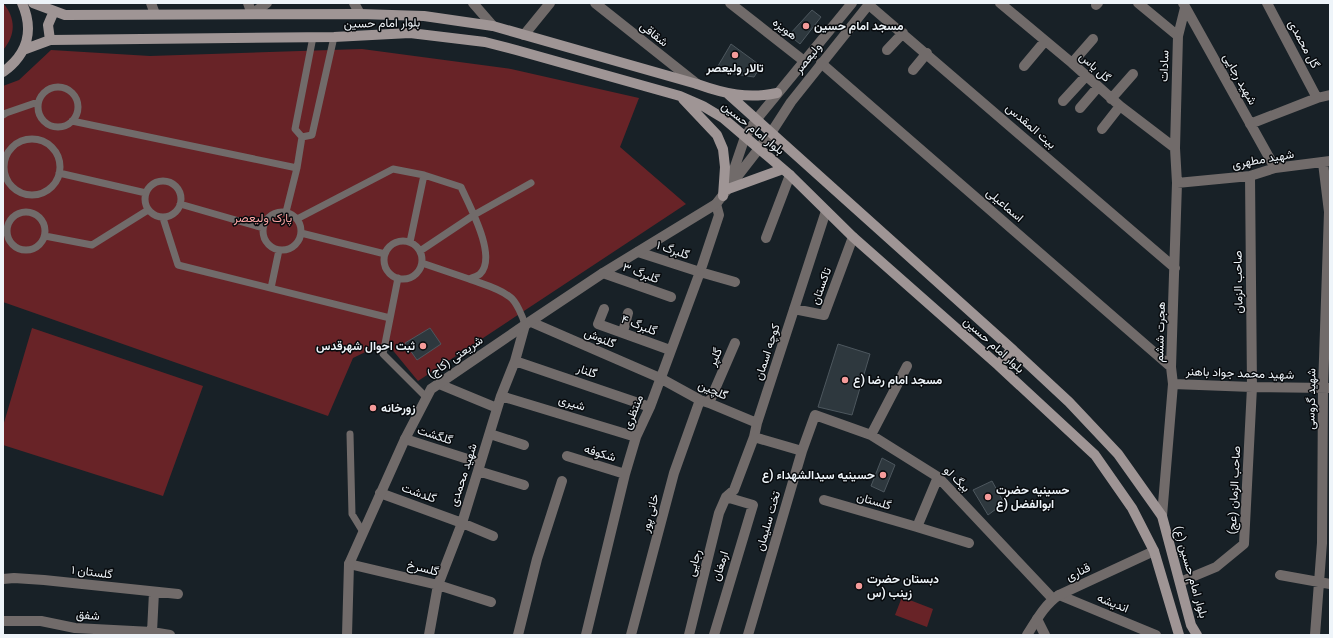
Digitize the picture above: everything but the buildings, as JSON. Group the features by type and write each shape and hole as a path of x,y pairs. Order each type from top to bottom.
{"main road":[{"path":"3,72 15,62 23,50 28,33 27,15 22,3"},
{"name":"بلوار امام حسین","path":"32,3 65,15 360,14 424,16 493,26 697,84 718,92 728,93 756,120 1012,349 1069,402 1118,454 1162,516"},
{"path":"50,40 48,26 54,11"},
{"name":"بلوار امام حسین","path":"23,50 50,40 313,37 410,33 485,42 680,96 703,106 723,118 786,172 853,237 998,364 1095,455 1132,508 1154,552 1179,635"},
{"path":"728,93 748,96 777,93"},
{"path":"680,96 717,135 723,149 725,166 725,192 786,172"},
{"path":"998,364 1012,349"},
{"name":"بلوار امام حسین (ع)","path":"1162,516 1191,625 1197,635"}],"street":[{"path":"151,3 155,14"},
{"path":"248,3 252,14 267,3"},
{"path":"354,3 360,14"},
{"path":"473,3 493,26"},
{"path":"524,35 550,3"},
{"name":"شقاقی","path":"595,3 697,84"},
{"name":"هویزه","path":"730,3 804,61"},
{"name":"ولیعصر","path":"725,192 745,137 756,120 852,3"},
{"name":"گل یاس","path":"1000,3 1072,63 1111,99 1175,148"},
{"name":"سادات","path":"1138,3 1178,36 1175,148"},
{"name":"گل محمدی","path":"1267,3 1317,98"},
{"name":"ولیعصر","path":"759,149 791,102 870,4"},
{"name":"بیت المقدس","path":"870,4 1175,268"},
{"path":"1178,36 1184,6"},
{"name":"شهید رجایی","path":"1184,6 1275,168"},
{"path":"887,50 903,33"},
{"path":"302,137 312,135 334,36"},
{"path":"302,137 295,130 313,37"},
{"path":"1072,63 1093,39"},
{"path":"1024,66 1045,41"},
{"path":"913,70 927,53"},
{"name":"اسماعیلی","path":"821,63 1172,367"},
{"path":"1111,99 1133,74"},
{"path":"1063,102 1086,76"},
{"path":"1080,108 1098,87"},
{"path":"51,88 64,88 70,91 74,96 78,109 76,116 67,125 60,127 53,126 42,120 39,114 38,102 41,96 51,88"},
{"path":"777,93 791,102"},
{"path":"1250,124 1317,98 1330,95"},
{"path":"3,116 6,113 38,102"},
{"path":"1102,129 1120,106"},
{"path":"72,121 297,168"},
{"path":"286,212 297,168 302,137"},
{"path":"33,139 48,144 54,150 58,157 60,173 56,182 50,189 42,193 32,195 23,194 15,189 9,182 5,174 4,164 11,148 17,143 33,139"},
{"name":"هجرت ششم","path":"1162,516 1173,384 1172,367 1177,184 1175,148"},
{"name":"شریعتی (کاج)","path":"347,635 349,564 405,439 431,389 603,273 716,204 759,149"},
{"name":"شهید مطهری","path":"1177,184 1250,176 1275,168 1326,162"},
{"name":"شهید گروسی","path":"1315,635 1320,582 1326,543 1329,212 1326,162"},
{"path":"297,219 393,169 424,175 461,187 484,243 487,261 480,274 469,279"},
{"path":"766,238 786,172"},
{"path":"60,173 146,193"},
{"path":"410,242 424,175"},
{"name":"صاحب الزمان","path":"1250,176 1252,387"},
{"path":"159,182 171,183 179,192 180,204 174,214 163,218 157,217 148,210 144,198 146,193 149,188 159,182"},
{"path":"420,251 474,216 531,183"},
{"path":"180,204 263,228"},
{"name":"منتظری","path":"586,635 636,436 650,407 700,272 719,215 716,204"},
{"path":"45,236 92,245 148,210"},
{"name":"کوچه اسمان","path":"726,497 734,490 754,437 757,423 826,211"},
{"path":"23,212 29,212 40,218 46,230 45,236 42,242 33,250 21,250 11,242 5,229 17,215 23,212"},
{"path":"280,212 286,212 292,214 300,223 301,233 296,244 291,248 278,250 273,248 265,240 263,228 269,217 280,212"},
{"path":"163,218 178,264 390,318"},
{"path":"301,233 385,254"},
{"name":"تاکستان","path":"794,309 824,315 853,237"},
{"path":"397,241 410,242 420,251 422,257 420,269 415,274 404,279 392,276 385,266 385,254 392,244 397,241"},
{"path":"271,288 278,250"},
{"name":"گلبرگ ۱","path":"638,252 735,282"},
{"path":"422,263 492,287 511,297 523,318 528,323"},
{"name":"گلبرگ ۳","path":"603,273 671,297"},
{"path":"398,278 383,354 427,398"},
{"name":"گلبرگ ۴","path":"604,309 598,324 670,350"},
{"path":"623,332 628,313"},
{"name":"شهید محمدی","path":"429,635 438,585 462,522 497,408 528,323"},
{"name":"گلنوش","path":"528,323 660,378"},
{"name":"گلپر","path":"704,401 734,343"},
{"name":"گلنار","path":"515,361 650,407"},
{"path":"871,435 907,366"},
{"name":"گلچین","path":"660,378 704,401 757,423"},
{"path":"439,384 497,408"},
{"name":"شهید محمد جواد باهنر","path":"1173,384 1327,388"},
{"name":"صاحب الزمان (عج)","path":"1180,582 1216,567 1244,544 1252,387"},
{"name":"شیری","path":"501,396 636,436"},
{"name":"خانی پور","path":"631,635 674,473 704,401"},
{"name":"بیگ لو","path":"815,415 871,435 938,477 1056,597"},
{"name":"تخت سلیمان","path":"748,635 802,451 815,415"},
{"path":"350,434 352,514 363,532"},
{"path":"490,434 524,445"},
{"path":"754,437 802,451"},
{"name":"گلگشت","path":"405,439 524,485"},
{"name":"شکوفه","path":"567,456 626,474"},
{"path":"917,527 938,477"},
{"path":"518,635 537,559 562,481"},
{"name":"گلدشت","path":"380,493 462,522 493,536"},
{"name":"ارمغان","path":"714,635 753,505 726,497"},
{"name":"رجایی","path":"689,635 719,513 726,497"},
{"name":"گلستان","path":"824,500 969,543"},
{"name":"قناری","path":"1028,635 1037,619 1056,597 1154,552"},
{"name":"گلسرخ","path":"349,564 438,585 491,602"},
{"path":"1280,575 1330,584"},
{"name":"گلستان ۱","path":"3,579 14,578 44,580 178,594"},
{"path":"152,632 154,592"},
{"name":"اندیشه","path":"1056,597 1156,635"},
{"path":"1037,619 1045,635"},
{"name":"شفق","path":"3,621 41,621 75,628 152,632 170,635"}],"green space":[{"path":"3,3 10,15 13,26 10,38 3,50"},
{"name":"پارک ولیعصر","path":"362,49 511,69 639,98 620,147 686,204 418,381 386,342 353,358 328,416 3,302 3,86 19,80 51,50 150,56"},
{"path":"32,328 203,386 163,496 3,445 3,426"},
{"path":"902,597 933,609 927,627 895,615"}],"place":[{"name":"مسجد امام حسین","path":"806,26"},
{"name":"تالار ولیعصر","path":"735,55"},
{"name":"ثبت احوال شهرقدس","path":"423,346"},
{"name":"مسجد امام رضا (ع","path":"845,380"},
{"name":"زورخانه","path":"373,408"},
{"name":"حسینیه سیدالشهداء (ع","path":"883,475"},
{"name":"حسینیه حضرت ابوالفضل (ع","path":"988,497"},
{"name":"دبستان حضرت زینب (س","path":"859,586"}]}
